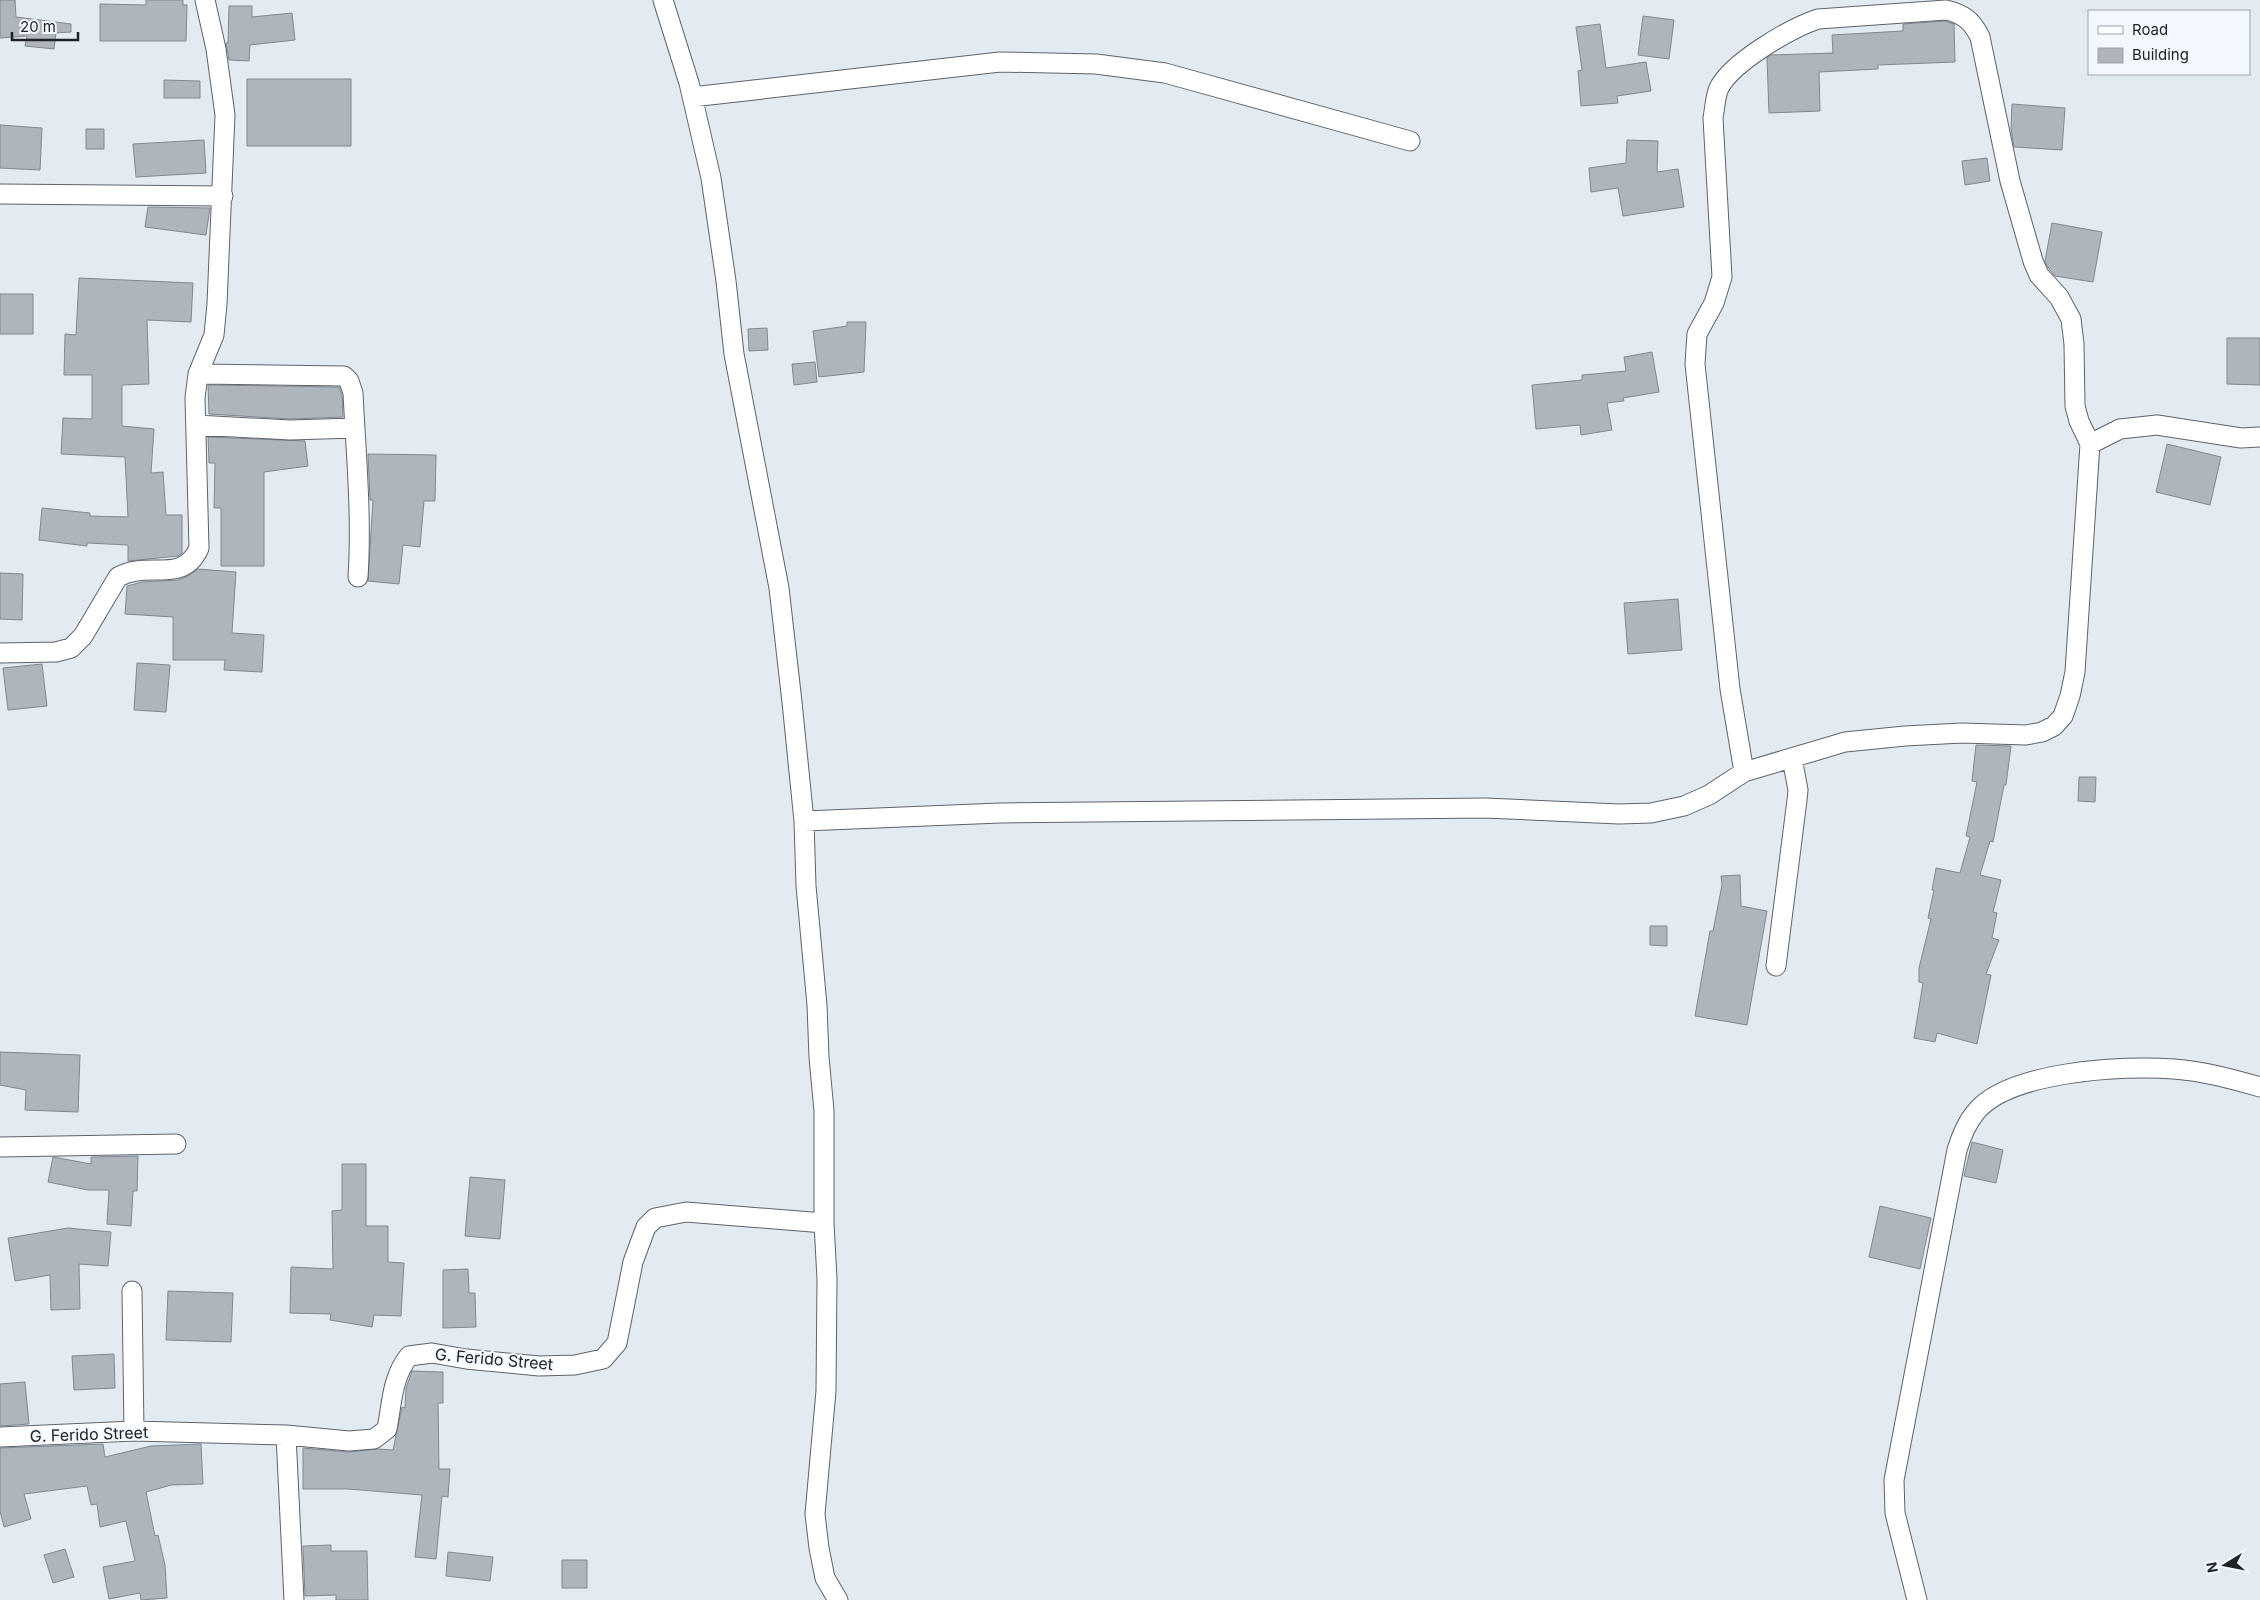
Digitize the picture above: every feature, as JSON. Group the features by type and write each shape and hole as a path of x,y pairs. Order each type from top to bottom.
{"street":[{"path":"0,654 56,652 71,648 83,636 118,577 128,571 181,568 191,563 200,548 196,425 198,374 214,335 223,196 225,115 216,49 205,0"},
{"path":"663,0 692,97 711,178 726,281 734,354 779,588 804,821 806,886 817,1005 824,1112 824,1223 827,1279 826,1391 815,1514 818,1548 825,1578 838,1600"},
{"path":"804,821 1000,813 1485,808 1619,814 1652,813 1684,806 1709,795 1744,772 1846,742 1962,733 2026,735 2042,732 2054,726 2063,716 2075,672 2090,444 2078,421 2075,406 2074,344 2071,319 2059,297 2035,268 2010,181 1980,37 1969,19 1958,12 1946,10 1818,19 1801,25 1734,69 1719,88 1713,118 1722,277 1717,297 1697,334 1696,364 1730,689 1744,772"},
{"path":"692,97 1000,62 1096,64 1165,73 1410,140"},
{"path":"0,194 223,196"},
{"path":"198,374 344,376 349,382 353,393 355,428 360,548 358,577"},
{"path":"196,425 290,430 355,428"},
{"path":"2090,444 2120,429 2157,425 2241,438 2260,437"},
{"path":"1776,966 1798,790 1792,758"},
{"path":"1917,1600 1895,1513 1894,1480 1957,1150 1963,1132 1976,1112 1991,1098 2010,1090 2043,1079 2098,1070 2140,1067 2176,1069 2217,1075 2260,1086"},
{"path":"0,1147 176,1144"},
{"name":"G. Ferido Street","path":"0,1437 134,1431 286,1435 349,1441 374,1439 387,1429 395,1381 400,1367 409,1356 432,1352 466,1359 539,1366 575,1365 603,1359 617,1343 633,1262 646,1227 655,1218 686,1212 824,1223"},
{"path":"132,1291 134,1431"},
{"path":"286,1435 294,1600"}],"building":[{"path":"0,0 15,0 16,17 71,24 71,32 56,33 54,49 25,46 27,36 0,38"},
{"path":"146,0 183,0 183,5 187,5 186,41 100,41 100,4 146,5"},
{"path":"229,6 252,6 252,17 292,13 295,40 250,45 249,61 229,60 226,43 228,43"},
{"path":"1643,16 1674,20 1669,59 1638,55"},
{"path":"1945,21 1954,24 1955,62 1878,65 1878,69 1819,72 1820,111 1769,113 1767,58 1771,55 1833,53 1832,35 1903,31 1903,24"},
{"path":"1600,24 1606,68 1646,62 1651,91 1617,96 1618,103 1581,106 1578,71 1582,70 1576,27"},
{"path":"247,79 351,79 351,146 247,146"},
{"path":"164,80 200,81 200,98 164,98"},
{"path":"2012,104 2065,108 2062,150 2014,147 2011,129"},
{"path":"0,125 42,128 40,170 0,168"},
{"path":"86,129 104,129 104,149 86,149"},
{"path":"204,140 206,173 136,177 133,144"},
{"path":"1627,140 1658,141 1657,172 1678,169 1684,207 1623,216 1618,188 1591,192 1589,168 1626,163"},
{"path":"1987,158 1990,181 1965,185 1962,161"},
{"path":"148,207 210,208 206,235 145,227"},
{"path":"2052,223 2102,232 2093,282 2055,276 2049,269 2045,261"},
{"path":"79,278 193,283 191,322 147,320 149,384 122,385 122,426 154,429 151,473 163,472 166,515 182,515 182,553 178,556 128,561 128,545 87,543 87,546 39,540 42,508 90,513 90,516 128,517 125,457 61,454 63,418 92,419 92,375 64,375 65,334 76,335"},
{"path":"0,294 33,294 33,334 0,334"},
{"path":"847,322 866,322 864,372 819,377 813,331 847,326"},
{"path":"767,328 768,350 749,351 748,329"},
{"path":"2227,338 2260,338 2260,385 2227,384"},
{"path":"1652,352 1659,392 1623,398 1624,401 1607,403 1612,430 1581,435 1580,425 1536,429 1532,385 1582,380 1582,375 1626,371 1624,357"},
{"path":"815,362 817,382 794,385 792,364"},
{"path":"208,385 339,387 342,395 343,417 290,419 209,414"},
{"path":"208,437 305,441 308,466 264,472 264,566 221,566 221,508 214,508 215,463 209,463"},
{"path":"2167,444 2221,457 2210,505 2156,492"},
{"path":"368,454 436,455 435,501 424,501 420,547 403,545 399,584 368,581 373,500 370,500"},
{"path":"198,569 236,572 232,633 264,635 262,672 224,670 225,660 173,660 173,617 125,614 127,586 142,582 178,580"},
{"path":"0,573 23,574 22,620 0,619"},
{"path":"1678,599 1682,650 1628,654 1624,603"},
{"path":"137,663 170,665 166,712 134,710"},
{"path":"42,664 47,706 8,710 3,668"},
{"path":"1976,745 2011,746 2006,785 2004,785 1993,842 1990,841 1980,875 2001,880 1993,912 1997,913 1992,938 1999,940 1986,974 1991,975 1977,1044 1937,1033 1935,1042 1914,1038 1923,983 1919,982 1919,968 1931,919 1928,918 1934,890 1932,890 1936,868 1960,873 1970,837 1966,836 1977,782 1972,781"},
{"path":"2079,777 2096,777 2095,802 2078,801"},
{"path":"1740,875 1741,906 1767,911 1747,1025 1695,1016 1710,931 1713,931 1722,885 1721,876"},
{"path":"1650,926 1667,926 1667,946 1650,945"},
{"path":"0,1052 80,1055 78,1112 25,1110 26,1090 0,1085"},
{"path":"1972,1142 2003,1150 1996,1183 1964,1176"},
{"path":"138,1156 137,1191 133,1191 131,1226 107,1224 109,1190 88,1190 48,1182 53,1157 91,1164 91,1157"},
{"path":"342,1164 366,1164 366,1226 388,1226 388,1262 404,1263 401,1316 374,1315 372,1327 330,1320 331,1314 290,1313 291,1267 333,1269 332,1211 342,1210"},
{"path":"470,1177 505,1180 500,1239 465,1236"},
{"path":"1880,1206 1931,1218 1920,1269 1869,1257"},
{"path":"68,1228 111,1232 108,1266 79,1264 80,1309 51,1310 50,1275 15,1281 8,1238"},
{"path":"468,1269 469,1293 475,1293 476,1327 443,1328 443,1270"},
{"path":"168,1291 233,1293 231,1342 166,1340"},
{"path":"114,1354 115,1388 74,1390 72,1356"},
{"path":"412,1371 443,1372 443,1403 438,1403 439,1469 450,1469 448,1497 442,1496 436,1559 415,1557 422,1495 348,1489 303,1489 303,1448 348,1452 378,1449 393,1450 402,1407 405,1408 406,1388"},
{"path":"25,1382 29,1424 0,1426 0,1384"},
{"path":"103,1444 105,1457 151,1446 201,1444 203,1484 171,1485 146,1492 155,1536 158,1535 165,1565 167,1598 141,1600 140,1593 109,1599 103,1567 135,1561 126,1521 100,1527 97,1504 91,1505 87,1486 24,1494 31,1519 4,1527 0,1511 0,1448"},
{"path":"331,1545 331,1551 367,1551 368,1600 336,1600 336,1595 305,1596 303,1546"},
{"path":"65,1549 74,1577 53,1583 44,1555"},
{"path":"448,1552 493,1557 490,1581 446,1576"},
{"path":"562,1560 587,1560 587,1588 562,1588"}]}
